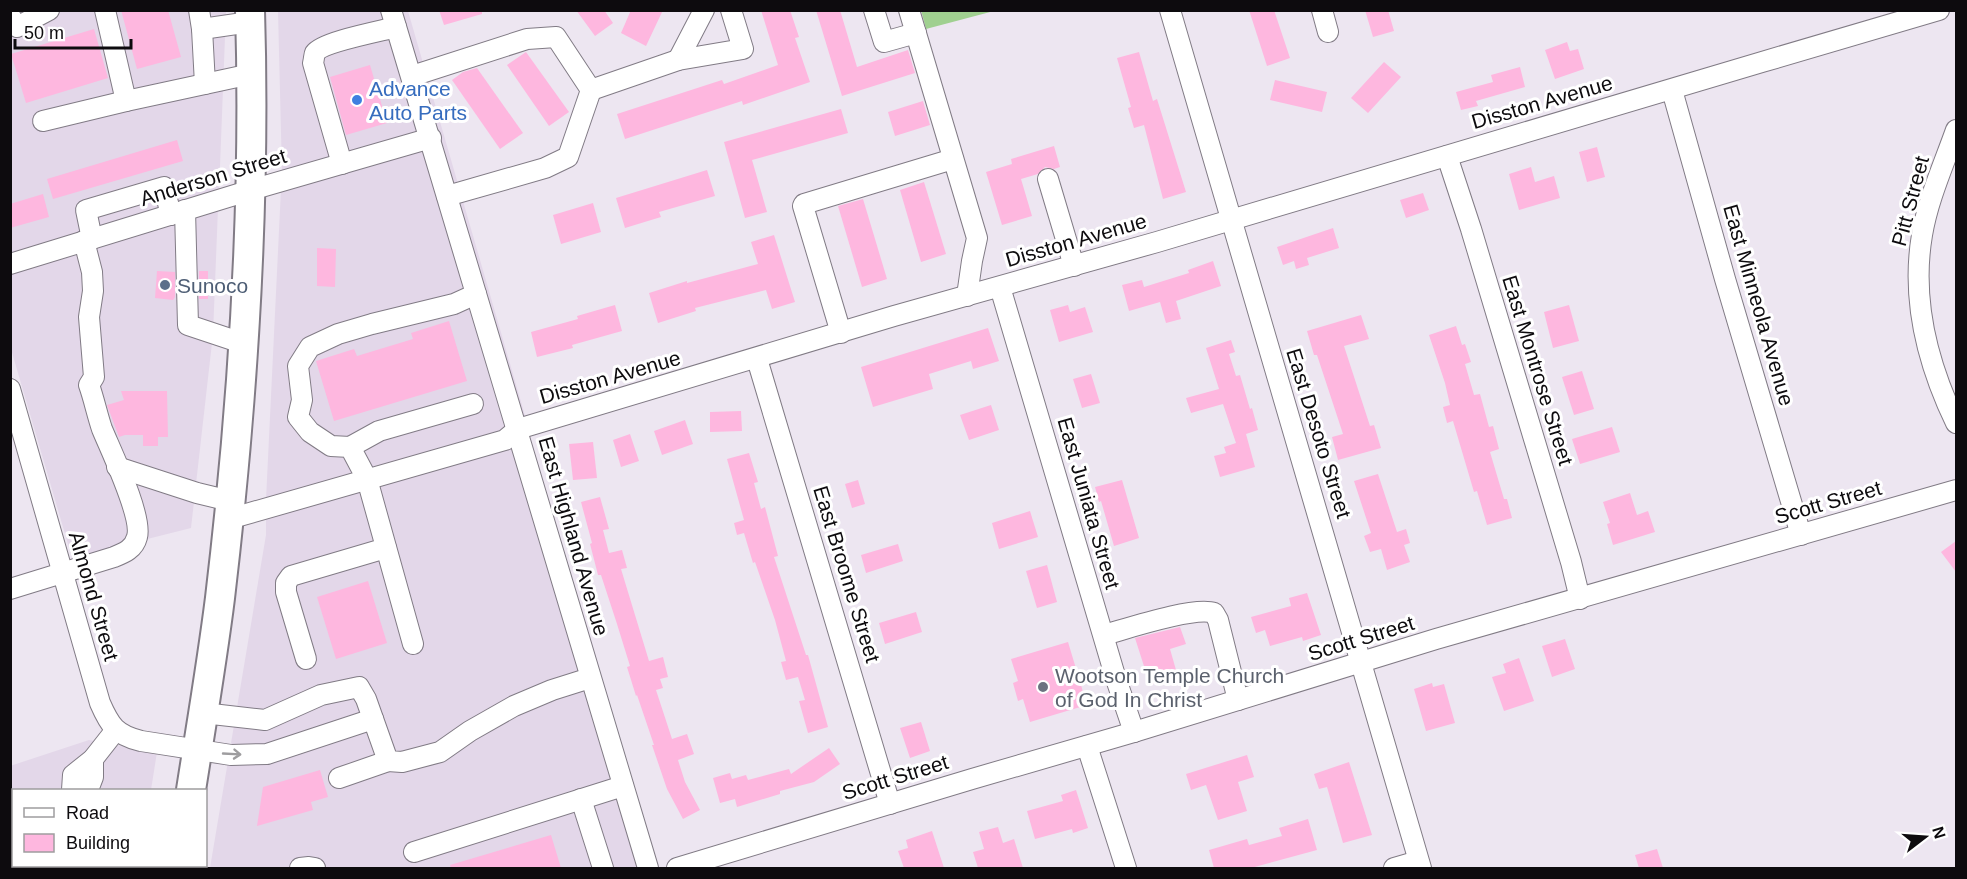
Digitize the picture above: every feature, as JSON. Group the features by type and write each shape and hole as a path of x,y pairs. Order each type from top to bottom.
{"highway":[{"path":"191,789 217,619 243,343 250,190 250,16"}],"street":[{"path":"10,16 17,27 49,10"},
{"path":"105,10 126,101"},
{"path":"678,60 705,10"},
{"path":"591,90 678,60 743,49 731,10"},
{"path":"874,10 884,42 916,33"},
{"path":"909,10 977,238 967,296"},
{"name":"East Desoto Street","path":"1170,10 1420,865"},
{"path":"1322,10 1328,32"},
{"name":"Disston Avenue","path":"229,510 367,479 505,440 518,429 1672,90 1889,17 1940,10"},
{"path":"206,84 201,20 250,16"},
{"path":"342,164 313,63 314,54 331,44 394,19"},
{"name":"East Highland Avenue","path":"394,19 648,868"},
{"path":"412,76 527,39 556,37 591,90"},
{"path":"43,122 251,74"},
{"path":"447,196 545,168 568,157 591,90"},
{"name":"East Minneola Avenue","path":"1672,90 1801,535"},
{"name":"Pitt Street","path":"1956,130 1922,233 1918,262 1918,291 1932,362 1956,423"},
{"name":"Anderson Street","path":"10,264 250,190 431,138"},
{"name":"East Montrose Street","path":"1447,156 1571,562 1580,600"},
{"path":"841,333 804,204 953,159"},
{"path":"1048,178 1074,266"},
{"path":"10,589 114,557 128,551 137,538 138,528 130,496 101,425 89,385 94,377 89,317 93,291 86,210 164,188 178,212 188,325 243,343"},
{"name":"East Juniata Street","path":"1000,287 1134,732"},
{"path":"473,404 379,431 350,447 331,446 309,432 298,417 302,400 298,366 310,347 338,334 453,304 476,294"},
{"name":"East Broome Street","path":"757,359 890,804"},
{"name":"Almond Street","path":"10,389 100,703 106,718 115,730"},
{"path":"350,447 367,479 413,644"},
{"path":"117,467 197,493 229,510"},
{"name":"Scott Street","path":"677,868 1362,662 1926,501 1956,490"},
{"path":"306,659 286,592 286,583 291,576 386,548"},
{"path":"1104,635 1186,614 1206,610 1214,613 1218,620 1238,700"},
{"path":"339,778 388,761 402,762 440,752 470,731 514,706 552,690 590,678"},
{"path":"203,713 265,720 321,695 358,687 366,699 388,761"},
{"path":"72,789 73,775 93,759 115,730 126,738 141,741 231,755 267,754 373,719"},
{"path":"265,720 267,754"},
{"path":"1088,746 1126,868"},
{"path":"88,789 93,777 93,759"},
{"path":"414,852 623,786"},
{"path":"581,799 603,868"},
{"path":"1394,868 1420,865"},
{"path":"300,868 315,868"}],"shaded area":[{"path":"11,11 226,11 219,192 11,256"},
{"path":"278,11 382,11 420,133 282,173"},
{"path":"401,11 408,11 526,419 524,419"},
{"path":"424,148 508,427 501,433 266,500 281,189"},
{"path":"218,208 213,334 191,528 72,558 11,349 11,272"},
{"path":"514,446 639,868 210,868 266,535 266,517 502,449 505,451"},
{"path":"89,740 157,752 151,789 12,789 12,867 140,868 11,868 10,766"}],"green space":[{"path":"921,10 994,10 994,11 926,29"}],"building":[{"path":"121,10 168,10 181,57 137,69"},
{"path":"439,10 482,10 482,14 444,25"},
{"path":"576,10 604,10 613,23 595,36"},
{"path":"631,10 663,10 646,46 621,33"},
{"path":"761,10 790,10 799,37 795,38 810,82 743,105 742,101 625,139 617,114 722,80 724,84 778,65"},
{"path":"816,10 840,10 857,67 908,50 915,73 842,96"},
{"path":"1249,10 1274,10 1290,58 1267,66"},
{"path":"1365,10 1388,10 1394,31 1373,37"},
{"path":"94,29 108,78 26,103 11,54"},
{"path":"1567,42 1570,51 1578,49 1584,69 1555,79 1545,50"},
{"path":"526,52 569,112 549,126 507,65"},
{"path":"1139,52 1153,101 1157,99 1186,192 1163,199 1144,125 1134,128 1128,108 1131,107 1117,58"},
{"path":"1384,62 1401,77 1368,113 1351,98"},
{"name":"Advance Auto Parts","path":"370,65 387,123 346,135 330,77"},
{"path":"1520,67 1525,87 1476,101 1478,106 1461,110 1456,92 1493,82 1491,75"},
{"path":"477,68 523,133 500,149 452,80 463,72"},
{"path":"1275,80 1327,92 1322,112 1270,100"},
{"path":"923,101 930,125 895,136 888,112"},
{"path":"841,109 848,133 752,160 767,212 745,218 724,142"},
{"path":"177,140 183,161 53,199 47,179"},
{"path":"1054,146 1060,167 1054,169 1045,167 1038,174 1021,179 1032,216 1002,225 986,172 1012,164 1011,159"},
{"path":"1597,147 1605,177 1587,182 1579,152"},
{"path":"1531,167 1535,182 1554,176 1560,198 1519,210 1509,174"},
{"path":"707,170 715,196 659,212 661,217 625,228 616,198"},
{"path":"924,182 946,254 921,262 900,190"},
{"path":"1423,193 1429,210 1406,218 1400,200"},
{"path":"43,194 49,217 10,228 10,204"},
{"path":"863,199 887,279 862,287 838,206"},
{"path":"593,203 601,232 561,244 553,215"},
{"path":"1333,228 1339,248 1307,258 1309,265 1296,269 1294,261 1283,265 1277,247"},
{"path":"774,235 795,302 772,309 766,290 695,308 696,311 658,323 649,293 687,281 687,283 758,264 751,242"},
{"path":"317,248 336,249 335,287 317,286"},
{"path":"1213,261 1221,286 1176,301 1181,319 1166,323 1160,302 1129,311 1122,285 1142,280 1144,287 1189,273 1188,270"},
{"name":"Sunoco","path":"157,271 175,272 173,300 155,298"},
{"path":"199,271 208,271 208,299 199,299"},
{"path":"615,305 622,331 572,345 573,348 537,357 531,332 578,319 577,316"},
{"path":"1068,305 1070,312 1085,307 1093,332 1059,342 1050,310"},
{"path":"1569,305 1579,341 1553,348 1544,312"},
{"path":"1361,315 1369,339 1344,346 1370,426 1374,425 1381,448 1338,460 1332,437 1343,434 1307,331"},
{"path":"449,321 467,381 334,421 316,361 354,349 357,356 413,339 411,333"},
{"path":"1456,326 1471,362 1465,364 1474,395 1480,394 1489,427 1493,426 1499,449 1490,452 1512,518 1487,525 1477,491 1474,492 1453,421 1447,423 1443,407 1450,405 1429,335"},
{"path":"988,328 999,361 973,369 971,361 929,374 933,389 873,407 861,367"},
{"path":"1231,340 1235,352 1229,354 1236,376 1240,375 1258,430 1246,434 1255,467 1220,477 1214,456 1226,453 1224,447 1236,443 1223,404 1191,413 1186,398 1219,389 1206,348"},
{"path":"1582,371 1594,409 1574,415 1562,377"},
{"path":"1091,374 1100,403 1082,408 1073,379"},
{"path":"121,391 167,391 168,437 158,437 158,446 143,446 143,435 119,437 107,405 124,400"},
{"path":"991,405 999,430 969,440 960,415"},
{"path":"741,411 742,431 710,432 710,412"},
{"path":"685,420 693,444 662,455 654,431"},
{"path":"1612,427 1620,452 1580,464 1572,439"},
{"path":"630,434 639,461 621,467 613,440"},
{"path":"593,442 597,478 573,480 569,444"},
{"path":"749,453 758,482 754,483 761,509 765,507 778,556 774,557 806,655 808,655 828,727 808,733 799,701 805,700 798,677 786,680 781,662 786,661 775,620 744,533 737,535 734,523 744,520 727,459"},
{"path":"1378,474 1397,532 1406,529 1410,543 1404,545 1410,562 1387,570 1381,549 1370,552 1364,536 1371,533 1354,481"},
{"path":"858,480 865,504 852,508 845,484"},
{"path":"1122,480 1139,538 1114,546 1095,487"},
{"path":"1630,493 1637,515 1648,511 1655,532 1613,545 1607,524 1610,523 1603,502"},
{"path":"600,497 609,529 603,530 609,553 622,550 627,568 621,569 649,661 663,657 668,677 660,679 663,688 656,690 672,739 687,734 694,754 678,760 685,782 700,810 683,819 667,789 652,745 654,745 627,667 630,666 601,575 598,575 590,544 592,543 581,502"},
{"path":"1030,511 1038,537 999,549 992,523"},
{"path":"1956,541 1956,572 1941,552"},
{"path":"898,544 903,561 866,573 861,555"},
{"path":"1047,565 1057,602 1037,608 1026,571"},
{"path":"368,581 387,643 336,659 317,597"},
{"path":"1307,593 1321,635 1303,641 1302,637 1270,646 1265,630 1256,633 1251,617 1291,606 1289,598"},
{"path":"916,612 922,632 885,644 879,623"},
{"path":"1180,627 1186,644 1170,649 1178,677 1150,685 1135,638"},
{"path":"1565,639 1575,669 1552,677 1542,646"},
{"path":"1068,642 1087,705 1030,722 1023,699 1018,701 1013,683 1018,681 1011,659"},
{"path":"1519,658 1534,701 1504,711 1492,677 1506,673 1503,664"},
{"path":"1432,683 1433,687 1444,684 1455,723 1426,731 1414,689"},
{"path":"921,722 930,751 910,758 900,728"},
{"path":"829,748 840,764 814,782 780,791 780,794 737,807 735,799 720,803 713,778 730,773 732,779 746,775 748,780 789,769 791,774"},
{"path":"1247,755 1254,777 1238,782 1247,811 1218,820 1206,785 1191,790 1186,774"},
{"path":"1349,762 1372,835 1343,843 1327,787 1319,789 1314,774"},
{"path":"320,770 328,797 311,802 313,810 257,826 263,787"},
{"path":"1076,790 1088,828 1073,833 1072,829 1035,839 1027,811 1063,801 1061,795"},
{"path":"1308,819 1317,850 1251,868 1214,868 1209,850 1247,839 1249,845 1282,836 1279,828"},
{"path":"998,827 1003,843 1014,839 1023,868 978,868 973,852 984,849 979,832"},
{"path":"932,831 944,868 904,868 898,851 908,848 906,840"},
{"path":"551,835 561,868 451,868 450,865"},
{"path":"1657,849 1663,868 1639,868 1635,855"}],"place":[{"name":"Advance Auto Parts","path":"357,100"},
{"name":"Sunoco","path":"165,285"},
{"name":"Wootson Temple Church of God In Christ","path":"1043,687"}]}
